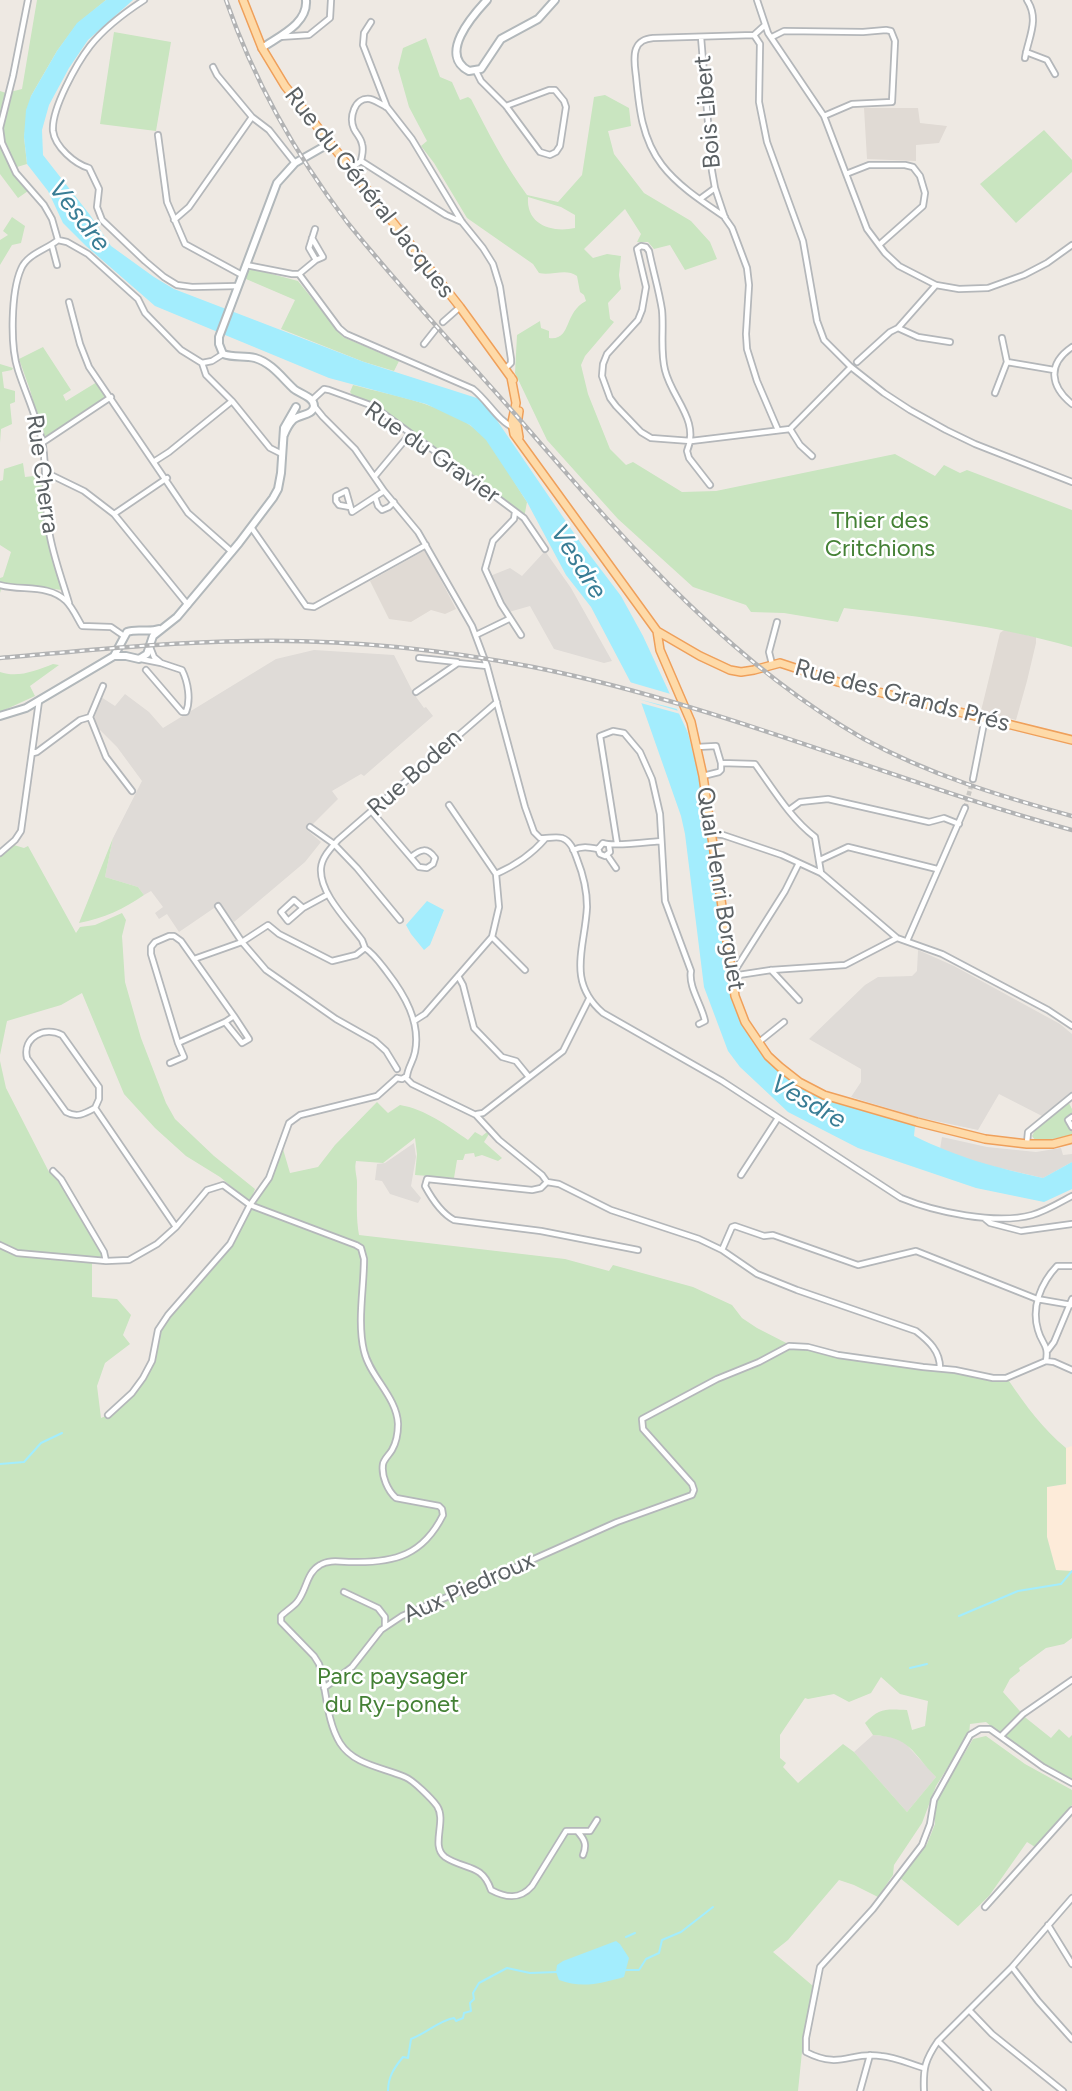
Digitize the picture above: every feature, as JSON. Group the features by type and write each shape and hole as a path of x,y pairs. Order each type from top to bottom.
{"main road":[{"name":"Rue du Général Jacques","path":"243,0 262,48 285,86 506,368 518,389 520,403 515,428 519,441"},
{"path":"262,48 297,24 307,9 306,0"},
{"path":"487,0 470,18 457,46 458,64 469,71 476,71 485,65 501,39 538,19 555,0"},
{"path":"284,435 292,421 313,410 313,403 261,360 223,354 219,344 220,334 277,183 295,163 330,143"},
{"path":"291,386 298,412 305,414"},
{"path":"114,656 139,659 146,654 153,636 188,605 251,527 278,489 285,424 299,399 304,397"},
{"name":"Quai Henri Borguet","path":"519,441 657,631 660,650 693,729 703,776 735,996 745,1022 758,1043 780,1068 824,1095 973,1136 1027,1144 1053,1144 1072,1139"},
{"path":"0,716 26,708 114,656 121,647 124,636 132,630 148,632 162,629"},
{"path":"142,631 148,636 150,645"},
{"name":"Rue des Grands Prés","path":"657,631 730,670 741,672 780,663 838,682 1072,740"},
{"path":"660,650 663,643 670,640"},
{"path":"121,647 126,656"}],"street":[{"path":"28,0 0,128 2,143 13,167 44,205 52,219 58,240 88,254 138,299 145,313 174,343 202,363 205,375 232,401 270,448 282,454"},
{"path":"145,0 120,16 90,46 56,110 53,130 57,144 82,167 89,168 99,189 97,207 102,220 164,277 177,285 192,288 238,286"},
{"path":"278,37 309,35 330,18 331,0"},
{"path":"757,0 765,25 824,116 867,229 899,266 936,285 959,289 993,286 1035,269 1072,245"},
{"path":"1027,0 1034,21 1026,55 1047,60 1055,74"},
{"path":"371,22 364,33 363,45 387,107 412,139 462,222 493,264 511,359 506,368"},
{"path":"765,25 754,35 760,44 759,102 767,142 803,241 819,330 824,340 851,367 884,393 946,430 1072,482"},
{"path":"772,37 784,32 891,32 895,41 892,102 852,104 824,116"},
{"name":"Bois Libert","path":"725,218 669,173 651,147 639,110 636,48 643,40 754,35"},
{"name":"Bois Libert","path":"701,37 715,188 747,268 747,349 778,430"},
{"path":"213,66 217,75 252,117 269,130 295,163"},
{"path":"476,71 481,81 506,106 540,152 550,155 556,152 560,146 566,107 565,101 555,90 506,106"},
{"path":"350,169 361,161 364,148 354,130 353,110 356,105 370,99 387,107"},
{"path":"174,220 188,207 252,117"},
{"path":"158,135 167,202 184,244 242,275"},
{"path":"361,161 446,215 462,222"},
{"path":"846,174 869,165 905,165 913,167 920,177 925,193 923,206 879,245"},
{"name":"Bois Libert","path":"700,199 715,188"},
{"path":"245,265 299,274 316,260 309,248 315,229"},
{"name":"Rue Cherra","path":"58,240 27,260 21,268 13,301 15,357 33,407 42,443 49,529 55,561 69,603"},
{"path":"52,246 57,265"},
{"path":"710,485 689,458 687,451 691,441 691,426 665,370 662,309 649,251 641,246 637,249 646,287 642,310 638,320 607,354 602,376 610,398 641,432 651,438 691,441 790,429 851,367"},
{"path":"299,274 346,334 473,390 515,428"},
{"path":"857,362 898,328 936,285"},
{"path":"69,302 89,367 167,478 188,513 232,552"},
{"path":"443,322 460,307"},
{"path":"898,328 918,337 950,342"},
{"path":"424,344 435,330"},
{"path":"995,393 1007,362 1002,338"},
{"path":"1072,347 1063,353 1054,370 1057,387 1072,404"},
{"path":"202,363 212,361 223,354"},
{"path":"1007,362 1054,370"},
{"name":"Rue du Gravier","path":"313,403 324,389 373,406 524,518 545,549"},
{"path":"42,443 111,397"},
{"path":"155,461 232,401"},
{"path":"313,403 355,449 384,491 418,532 476,635 525,807 537,836 566,840 580,869 587,900 579,970 589,999 603,1013 720,1081 901,1198 916,1204 983,1218 1015,1219 1048,1209 1072,1196"},
{"path":"305,414 323,417"},
{"path":"790,429 800,445 812,456"},
{"path":"375,476 410,434"},
{"path":"45,472 85,491 114,514 188,605"},
{"path":"114,514 167,478"},
{"path":"349,507 352,512 384,491"},
{"path":"375,497 382,510 394,502"},
{"path":"515,512 514,519 493,541 485,569 509,619 521,635"},
{"path":"251,527 306,606 314,607 426,545"},
{"path":"0,585 59,595 69,603 82,626 111,627 124,636"},
{"path":"476,635 509,619"},
{"path":"772,664 769,652 777,622"},
{"path":"150,645 154,657 161,663"},
{"path":"419,658 487,666"},
{"path":"139,659 179,668 184,674 188,706 186,712 183,712 146,670"},
{"path":"416,692 458,663"},
{"path":"103,687 90,717 106,757 132,791"},
{"path":"0,853 21,831 39,701"},
{"name":"Rue Boden","path":"334,844 497,702"},
{"path":"33,753 80,720 90,717"},
{"path":"973,779 985,718"},
{"path":"617,843 600,736 614,731 624,733 640,752 652,779 660,814 665,901 704,1014 705,1021 699,1024"},
{"path":"697,747 716,746 721,763 719,772 703,776"},
{"path":"721,763 755,764 789,810 815,837 821,873"},
{"path":"789,810 800,802 828,799 929,822 944,818 959,824"},
{"path":"414,1021 425,1014 492,937 499,907 496,874 449,805"},
{"path":"907,941 965,808"},
{"path":"372,812 411,857 422,869 428,868 435,858 425,850 411,857"},
{"path":"310,827 334,844 365,876 400,920"},
{"path":"712,834 782,855 821,873 897,937 942,954 1060,1016 1072,1026"},
{"path":"496,874 508,869 540,846 545,839"},
{"path":"598,849 601,844 661,841"},
{"path":"334,844 321,867 327,895 396,985 414,1021 415,1053 406,1069 406,1078"},
{"path":"607,855 609,845"},
{"path":"573,850 580,847 598,849"},
{"path":"820,860 848,847 937,869"},
{"path":"598,849 601,855 607,855"},
{"path":"607,855 615,868"},
{"path":"732,976 785,891 799,863"},
{"path":"303,908 294,900 281,912 288,921 303,908 327,895"},
{"path":"218,905 242,942 266,970 336,1019 382,1047 397,1069 397,1077"},
{"path":"194,959 242,942 268,925 279,934 332,961 356,955 365,948"},
{"path":"170,1063 184,1057 177,1043 151,954 151,947 155,942 169,936 181,941 249,1040 242,1043 225,1023"},
{"path":"492,937 525,970"},
{"path":"732,976 771,970 845,965 897,937"},
{"path":"771,970 799,1000"},
{"path":"457,976 463,985 474,1028 502,1057 516,1061 529,1077"},
{"path":"476,1115 483,1113 563,1051 589,999"},
{"path":"177,1043 225,1023 234,1016"},
{"path":"758,1043 783,1022"},
{"path":"45,1031 62,1035 99,1087 99,1099 95,1108 82,1115 72,1116 66,1112 27,1058 25,1050 29,1042 45,1031"},
{"path":"397,1069 406,1069"},
{"path":"397,1077 406,1078"},
{"path":"108,1415 132,1393 143,1378 152,1360 158,1330 168,1315 230,1244 250,1205 269,1178 286,1130 294,1118 374,1097 397,1077"},
{"path":"406,1078 412,1084 476,1115 499,1140 547,1182 559,1184 611,1210 699,1239 722,1250 757,1274 916,1331 930,1342 937,1352 940,1368 993,1378 1003,1378 1046,1361 1072,1370"},
{"path":"1027,1144 1028,1132 1072,1096"},
{"path":"95,1108 176,1227"},
{"path":"1072,1117 1068,1120 1072,1126"},
{"path":"741,1175 778,1118"},
{"path":"54,1171 104,1252 106,1261"},
{"path":"547,1182 541,1188 531,1190 427,1179 425,1186 448,1217 454,1220 541,1231 638,1250"},
{"path":"0,1245 17,1253 106,1261 129,1260 157,1244 176,1227 207,1190 218,1185 228,1188 250,1205 361,1248 364,1259 363,1349 390,1399 398,1422 393,1449 383,1462 384,1476 391,1494 396,1498 439,1506 443,1515 424,1542 398,1559 373,1562 333,1561 313,1570 299,1600 283,1614 283,1625 314,1656 321,1669 338,1739 351,1757 408,1778 438,1807 441,1822 438,1846 443,1856 482,1872 491,1889 512,1897 525,1894 566,1831 590,1831 597,1820"},
{"path":"983,1218 990,1223 1021,1231 1072,1224"},
{"path":"722,1250 732,1227 735,1226 764,1236 773,1235 858,1265 916,1251 1037,1298 1071,1303 1048,1350 1046,1361"},
{"path":"1048,1350 1037,1327 1037,1298 1046,1279 1057,1266 1072,1266"},
{"name":"Aux Piedroux","path":"324,1689 352,1667 381,1630 402,1616 617,1522 692,1496 692,1484 643,1429 642,1419 717,1379 789,1346 940,1368"},
{"path":"344,1592 378,1608 385,1617 385,1627"},
{"path":"1002,1734 1023,1714 1072,1680"},
{"path":"923,2068 882,2056 870,2055 833,2062 806,2052 806,2038 820,1967 873,1909 922,1845 930,1824 934,1800 970,1735 979,1729 990,1729 1002,1734 1043,1767 1072,1783"},
{"path":"985,1907 1072,1810"},
{"path":"578,1832 586,1847 583,1856"},
{"path":"925,2091 923,2068 938,2041 954,2022 1012,1967 1072,1898"},
{"path":"1048,1925 1072,1964"},
{"path":"1012,1967 1072,2039"},
{"path":"969,2010 992,2034 1063,2091"},
{"path":"938,2041 988,2091"},
{"path":"860,2091 870,2055"},
{"path":"857,2057 866,2068"}],"shaded area":[{"path":"864,108 918,108 920,123 947,126 939,143 916,145 916,161 867,159"},
{"path":"425,550 456,609 445,614 431,610 411,622 389,619 370,581"},
{"path":"545,551 571,588 612,661 604,663 554,649 530,606 509,612 490,576 510,568 522,576"},
{"path":"1004,630 1036,637 1016,720 981,711 1000,633"},
{"path":"314,650 394,655 414,694 433,716 364,776 361,774 332,791 338,799 307,830 321,842 305,862 234,922 220,904 179,932 167,914 159,919 155,913 163,907 151,891 144,895 138,887 105,877 113,838 142,781 117,747 98,731 94,719 101,697 115,706 125,694 149,712 163,728 276,659"},
{"path":"918,950 954,966 1060,1024 1072,1034 1072,1093 1042,1116 999,1094 978,1130 917,1117 851,1097 861,1082 861,1069 809,1039 865,985 878,977 912,976 917,971"},
{"path":"942,1137 987,1147 1036,1152 1061,1148 1063,1155 1072,1154 1072,1162 1043,1178 987,1165 940,1149"},
{"path":"414,1143 416,1157 411,1186 421,1198 418,1203 390,1194 382,1181 375,1180 377,1164 385,1163"},
{"path":"1072,1446 1072,1571 1056,1571 1047,1537 1047,1487 1066,1484 1066,1448"},
{"path":"873,1735 895,1737 904,1742 936,1777 907,1812 854,1752"}],"green space":[{"path":"37,0 106,0 77,24 57,51 31,96 24,137 27,164 17,167 28,191 18,198 0,174 0,91 6,93 22,89"},
{"path":"114,32 171,42 156,131 100,124"},
{"name":"Thier des Critchions","path":"426,38 440,77 452,82 460,100 468,97 471,99 504,160 527,195 558,202 582,175 594,97 605,95 629,108 631,126 608,131 614,154 644,193 691,221 710,242 717,259 685,270 670,245 654,249 648,242 637,242 641,234 625,209 584,249 593,258 607,254 621,256 621,289 608,303 610,319 614,322 585,356 581,365 588,394 610,449 626,465 633,462 682,492 716,491 895,454 935,476 944,465 960,473 967,470 1072,510 1072,647 987,627 844,608 838,622 784,613 751,612 746,605 693,587 618,519 547,440 515,373 517,335 540,321 541,328 549,331 549,338 556,338 565,331 574,312 586,301 584,295 580,292 577,276 568,273 539,273 533,264 467,218 421,146 427,141 409,107 398,68 403,48","holes":["528,197 561,207 575,215 575,228 558,229 542,225 531,214"]},
{"path":"1044,130 1072,160 1072,172 1016,223 980,184"},
{"path":"12,217 25,226 21,243 12,245 0,265 0,240 8,235 3,231"},
{"path":"253,269 298,281 343,337 399,361 394,371 281,329 295,300 246,279 248,271"},
{"path":"43,347 71,390 63,395 66,401 97,382 107,396 44,438 19,359"},
{"path":"0,364 13,368 2,372 4,388 15,391 15,402 10,404 12,424 1,429 0,443"},
{"path":"353,385 442,410 474,428 492,446 527,502 524,518 373,406 356,399 350,392"},
{"path":"23,463 25,477 42,475 50,547 62,590 3,583 0,593 0,578 3,577 11,552 0,545 0,481 3,480 4,469"},
{"path":"53,664 59,665 30,686 35,696 0,712 0,672 20,674"},
{"path":"113,838 105,877 138,887 144,895 113,912 79,923"},
{"path":"14,845 24,848 28,846 76,933 80,927 95,925 122,913 126,920 122,936 125,982 141,1038 166,1103 175,1119 214,1156 255,1189 250,1202 220,1177 186,1156 155,1128 124,1094 82,993 61,1005 7,1021 0,1055 0,857"},
{"name":"Parc paysager du Ry-ponet","path":"0,1061 6,1088 49,1172 55,1176 103,1253 103,1258 17,1250 5,1246 14,1254 92,1262 92,1297 117,1299 131,1315 123,1335 130,1344 105,1363 97,1386 101,1418 132,1393 152,1360 158,1330 230,1244 261,1188 272,1179 283,1149 290,1173 318,1167 335,1145 377,1102 388,1113 400,1105 418,1110 468,1140 475,1132 482,1136 487,1132 489,1134 484,1142 502,1158 498,1161 482,1155 475,1157 474,1153 465,1154 463,1160 457,1160 454,1178 415,1175 415,1138 383,1163 356,1161 359,1235 565,1259 609,1271 613,1265 693,1287 732,1305 742,1318 757,1328 798,1349 1009,1381 1035,1417 1066,1448 1066,1484 1047,1487 1047,1537 1056,1570 1072,1571 1072,1638 1064,1644 1046,1648 1019,1668 1020,1671 1010,1679 1003,1692 1026,1718 1051,1738 1059,1729 1069,1738 1072,1735 1072,1780 1027,1754 986,1722 970,1724 969,1734 936,1786 922,1823 894,1865 893,1875 878,1897 839,1880 788,1940 773,1952 813,1986 798,2091 0,2091","holes":["881,1677 900,1694 928,1701 925,1726 912,1730 907,1710 894,1709 883,1710 865,1723 873,1735 895,1739 910,1748 936,1777 907,1812 854,1752 843,1744 798,1783 783,1767 786,1763 780,1758 780,1735 805,1698 834,1694 849,1702 871,1693"]},
{"path":"1069,1103 1072,1115 1065,1121 1072,1135 1044,1141 1035,1140 1032,1136 1037,1127"},
{"path":"986,1736 1025,1764 1072,1790 1072,1805 1035,1847 1027,1842 989,1896 958,1926 900,1878 927,1844 935,1824 935,1803 973,1739"}],"water":[{"name":"Vesdre","path":"106,0 133,0 88,40 69,68 49,105 42,130 43,155 111,246 174,289 364,362 483,400 580,542 621,596 643,636 688,733 701,785 727,978 739,1015 755,1044 773,1066 795,1083 820,1096 915,1126 914,1136 962,1156 1043,1178 1072,1162 1072,1189 1044,1202 976,1188 858,1148 788,1112 740,1067 728,1051 704,987 685,834 641,702 591,607 566,575 527,502 486,440 470,425 426,404 329,378 155,306 63,223 48,191 27,164 24,137 26,110 31,96 77,23"},
{"path":"427,901 444,910 430,945 424,950 406,925"},
{"path":"616,1941 629,1958 624,1977 584,1985 559,1980 557,1965"}],"pier":[{"path":"626,681 674,695 681,710 638,699 682,712 684,715 637,702"}],"waterway":[{"path":"0,1464 24,1462 41,1443 62,1433"},
{"path":"959,1616 1018,1591 1061,1584 1072,1571"},
{"path":"910,1668 927,1664"},
{"path":"624,1970 639,1970 646,1959 659,1953 662,1940 681,1932 713,1907"},
{"path":"626,1937 635,1933"},
{"path":"388,2091 394,2069 403,2057 408,2058 411,2039 443,2022 463,2018 464,2013 471,2011 470,2003 479,1983 507,1968 530,1973 557,1972"}],"tunnel":[{"path":"965,808 973,779"}],"railway":[{"path":"226,0 249,59 278,116 310,170 347,222 598,509 679,595 767,673 814,708 864,739 940,774 1072,816"},
{"path":"0,658 155,645 284,641 391,646 498,661 602,683 670,701 937,789 1072,830"}]}
